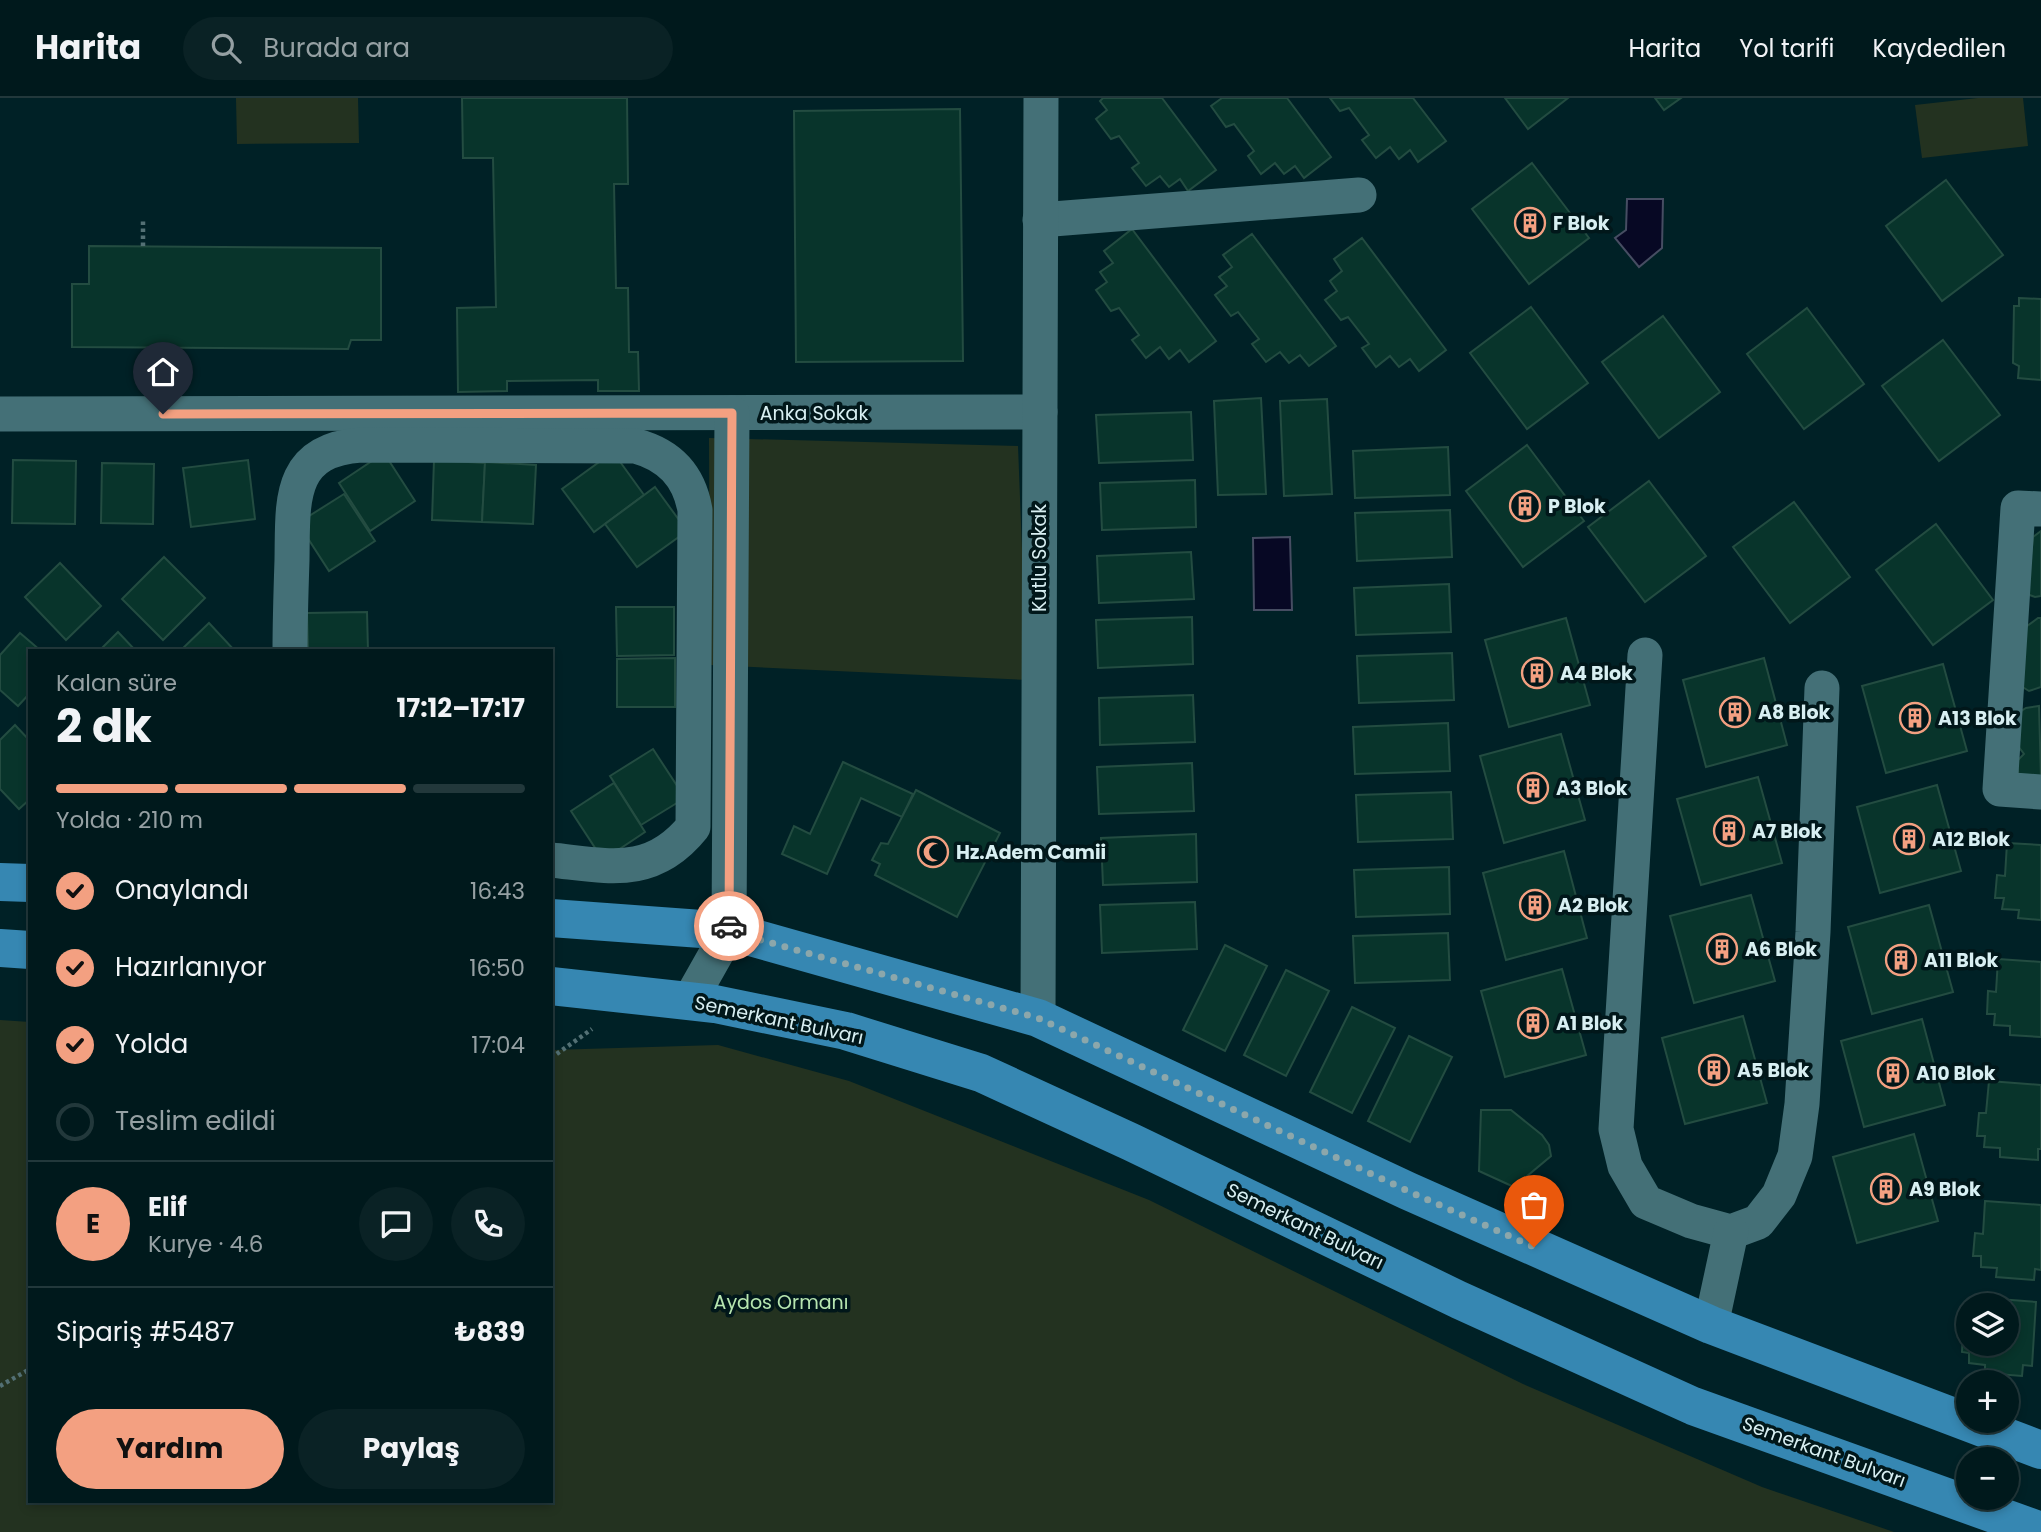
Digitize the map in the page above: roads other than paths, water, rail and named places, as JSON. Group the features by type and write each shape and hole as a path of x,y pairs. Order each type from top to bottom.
{"main road":[{"path":"0,882 28,883"},
{"path":"553,918 729,931 1038,1018 1408,1191 1711,1325 2041,1450"},
{"path":"0,948 28,950"},
{"name":"Semerkant Bulvarı","path":"553,986 690,1000 846,1031 981,1073 1131,1142 1458,1300 1693,1405 2041,1531"}],"street":[{"name":"Kutlu Sokak","path":"1038,1018 1041,98"},
{"path":"1040,220 1359,195"},
{"name":"Anka Sokak","path":"0,414 1040,412"},
{"path":"690,1000 729,931 732,413"},
{"path":"290,649 293,496 307,468 332,450 346,446 636,446 651,450 677,468 692,494 695,510 693,827 670,851 636,865 617,867 553,860"},
{"path":"2041,509 2018,508 2000,789 2041,792"},
{"path":"695,571 731,571"},
{"path":"1645,655 1616,1129 1625,1166 1646,1202 1691,1221 1731,1232 1758,1222 1779,1195 1795,1156 1802,1104 1812,945 1822,688"},
{"path":"1711,1325 1731,1232"}],"water":[{"path":"1627,199 1663,199 1662,248 1639,267 1615,238 1626,230"},
{"path":"1290,537 1292,610 1254,610 1253,538"}],"place":[{"name":"F Blok","path":"1530,223"},
{"name":"P Blok","path":"1525,506"},
{"name":"A4 Blok","path":"1537,673"},
{"name":"A8 Blok","path":"1735,712"},
{"name":"A13 Blok","path":"1915,718"},
{"name":"A3 Blok","path":"1533,788"},
{"name":"A7 Blok","path":"1729,831"},
{"name":"A12 Blok","path":"1909,839"},
{"name":"Hz.Adem Camii","path":"933,852"},
{"name":"A2 Blok","path":"1535,905"},
{"name":"A6 Blok","path":"1722,949"},
{"name":"A11 Blok","path":"1901,960"},
{"name":"A1 Blok","path":"1533,1023"},
{"name":"A5 Blok","path":"1714,1070"},
{"name":"A10 Blok","path":"1893,1073"},
{"name":"A9 Blok","path":"1886,1189"}],"park label":[{"name":"Aydos Ormanı","path":"781,1302"}]}
